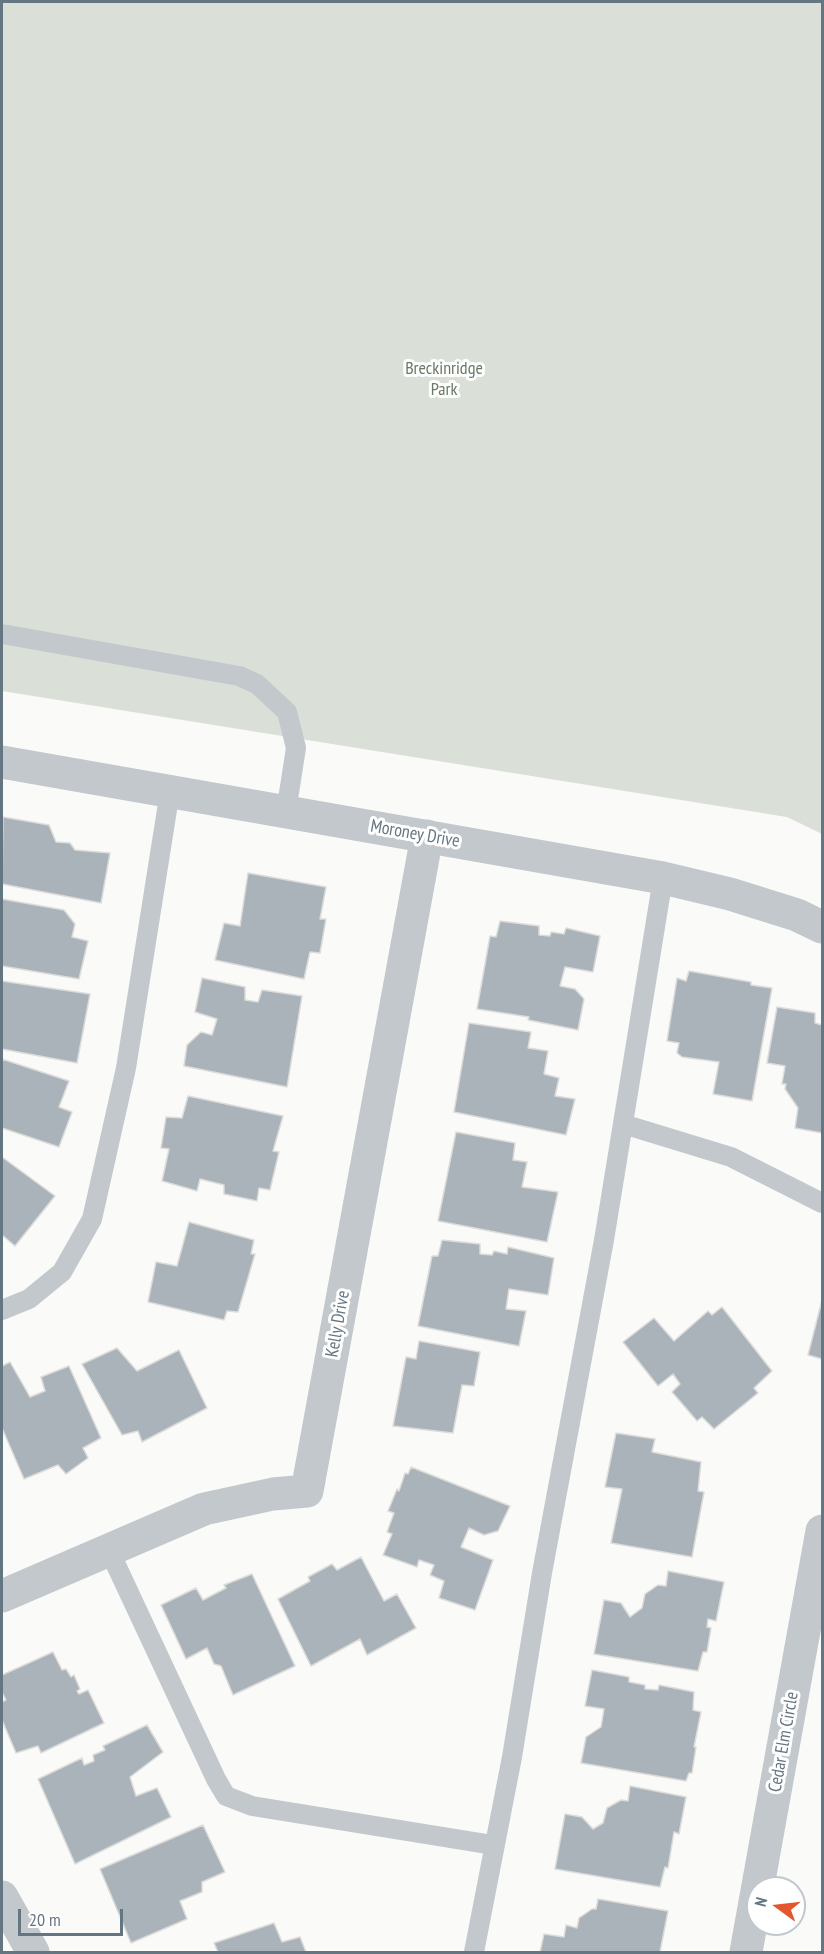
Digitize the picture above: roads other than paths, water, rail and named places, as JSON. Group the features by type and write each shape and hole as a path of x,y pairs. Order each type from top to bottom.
{"street":[{"name":"Moroney Drive","path":"2,762 663,878 730,894 797,915 822,927"},
{"name":"Kelly Drive","path":"2,1596 204,1509 273,1494 307,1491 427,836"},
{"name":"Cedar Elm Circle","path":"746,1953 822,1531"},
{"path":"2,1896 33,1953"}],"lane":[{"path":"2,634 239,676 257,684 286,712 296,748 286,812"},
{"path":"2,1310 29,1299 62,1272 92,1219 126,1068 170,791"},
{"path":"474,1953 493,1845 512,1757 542,1573 604,1240 663,878"},
{"path":"623,1124 730,1158 822,1203"},
{"path":"109,1550 226,1796 252,1806 493,1845"}],"park label":[{"name":"Breckinridge Park","path":"444,379"}]}
